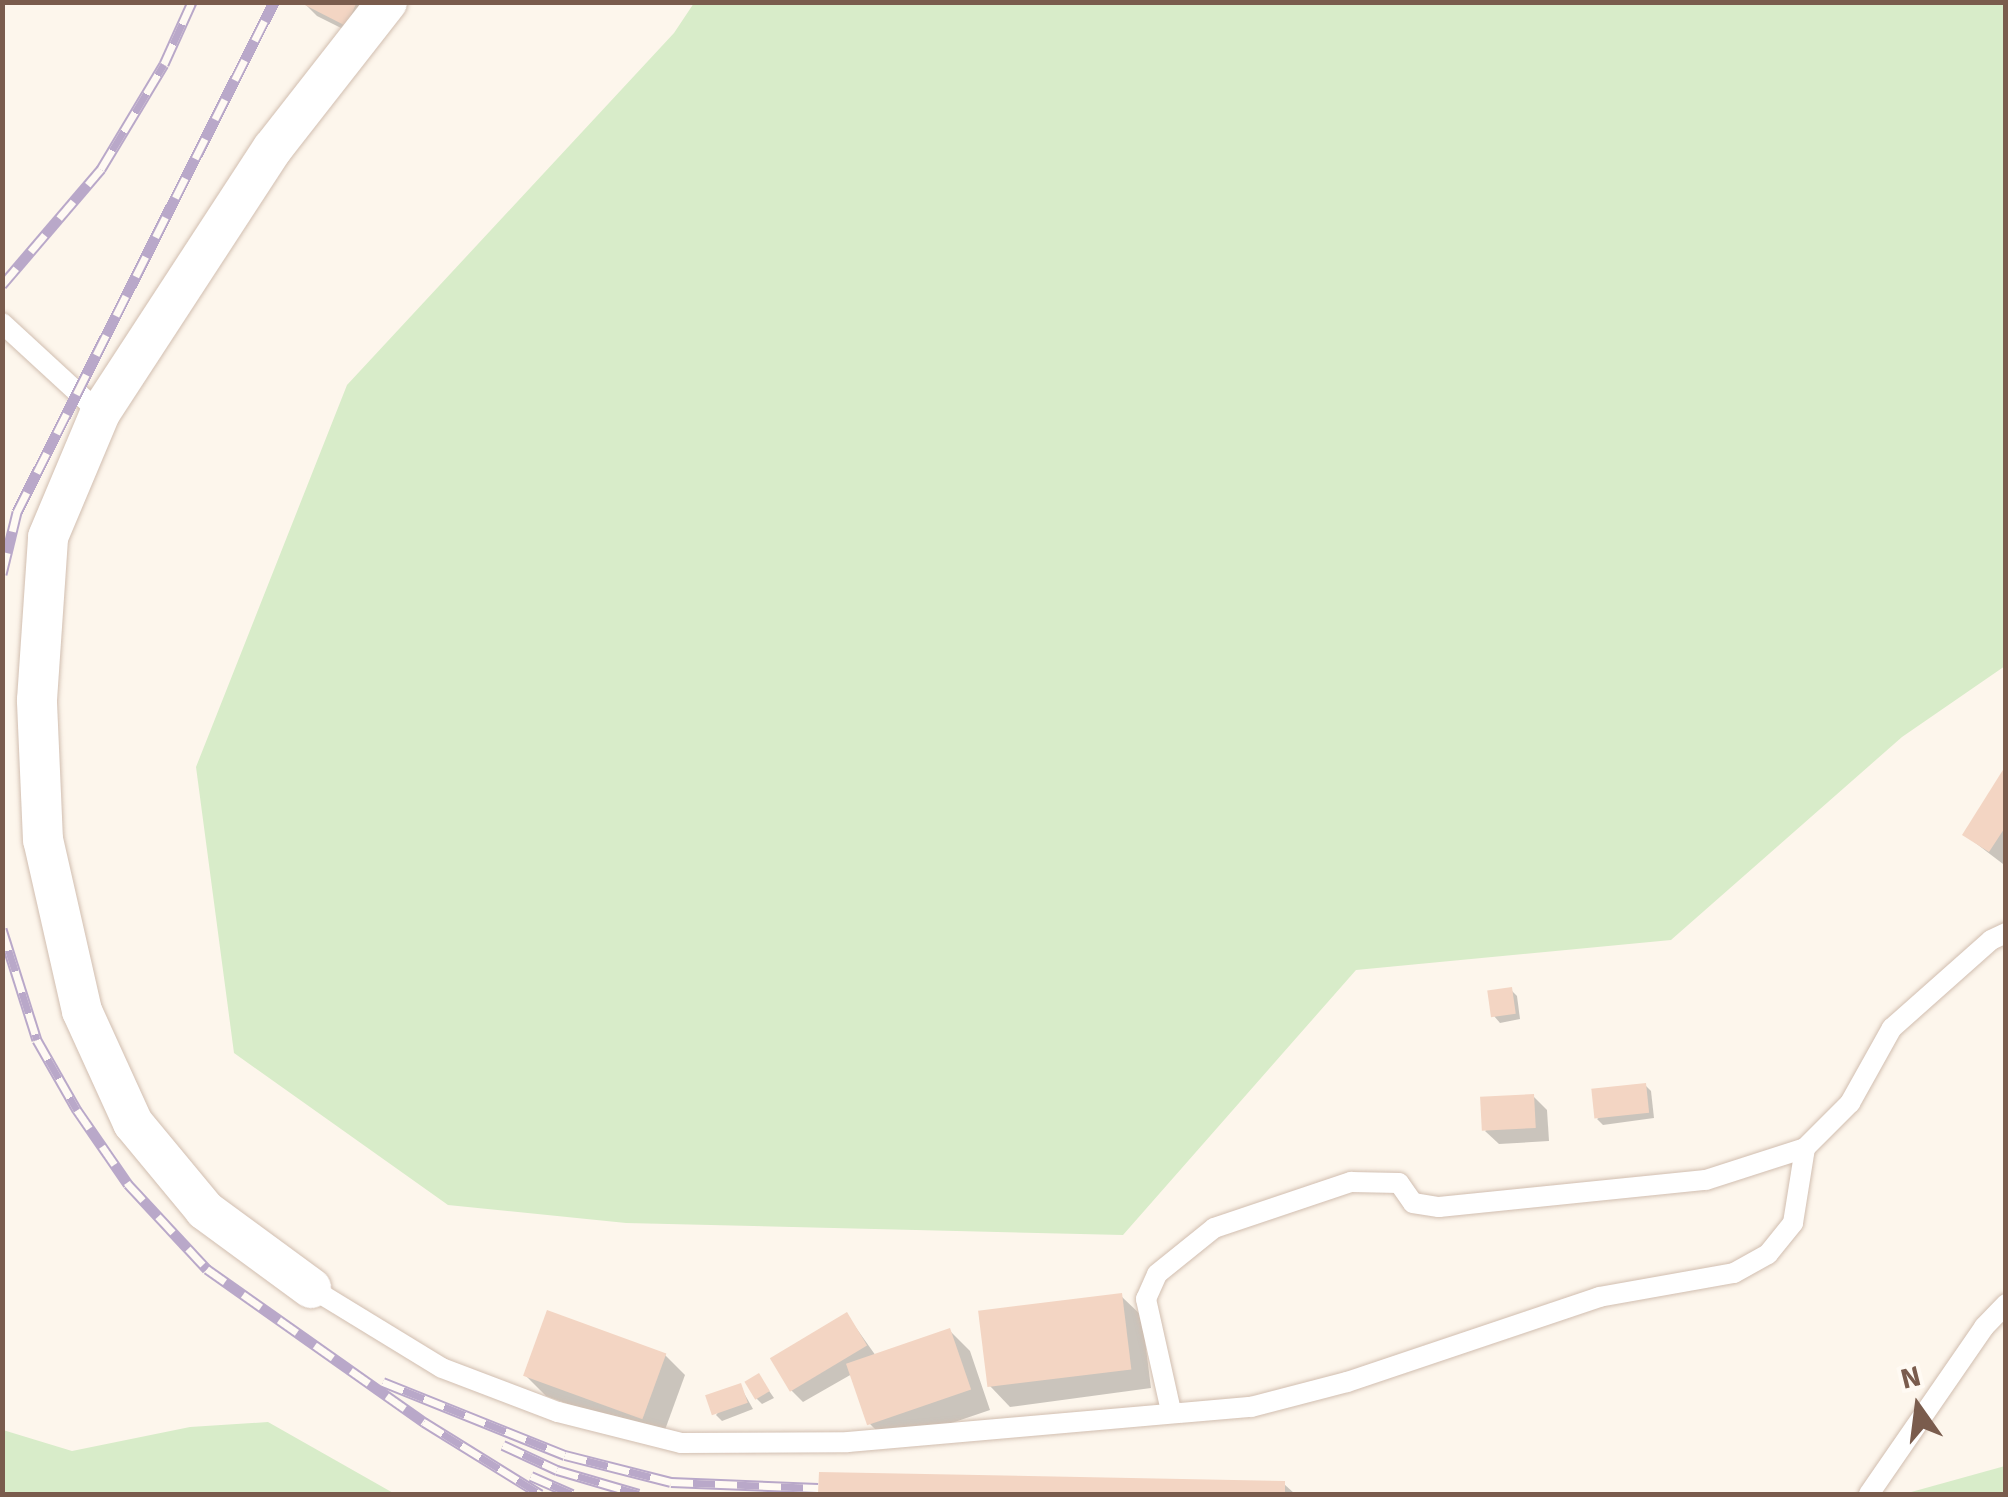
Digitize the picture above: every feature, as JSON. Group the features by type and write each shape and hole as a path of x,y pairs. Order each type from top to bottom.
{"street":[{"path":"312,1288 206,1210 133,1124 82,1011 43,840 36,700 48,537 100,413 273,148 387,2"}],"lane":[{"path":"2,322 100,413"},
{"path":"1171,1411 1146,1299 1157,1274 1214,1228 1350,1182 1399,1183 1412,1203 1440,1207 1706,1180 1805,1148 1850,1103 1892,1028 1962,965 2006,933"},
{"path":"312,1288 442,1368 558,1412 681,1443 848,1442 1251,1407 1346,1382 1600,1297 1734,1273 1768,1254 1793,1223 1805,1148"},
{"path":"1869,1494 1984,1327 2006,1304"}],"green space":[{"path":"694,3 2005,3 2005,666 1902,737 1671,940 1356,970 1123,1235 626,1223 448,1205 234,1053 196,767 347,385 674,33"},
{"path":"268,1422 395,1494 3,1494 3,1430 72,1451 190,1427"},
{"path":"2005,1466 2005,1494 1904,1494"}],"building":[{"path":"299,2 357,2 346,26"},
{"path":"2006,765 2006,826 1989,852 1962,835"},
{"path":"1512,987 1516,1014 1491,1017 1487,990"},
{"path":"1646,1083 1649,1113 1594,1119 1591,1089"},
{"path":"1534,1094 1536,1128 1482,1131 1480,1097"},
{"path":"1122,1293 1131,1369 987,1387 978,1311"},
{"path":"547,1310 666,1353 642,1419 523,1376"},
{"path":"847,1312 867,1345 790,1392 770,1358"},
{"path":"950,1328 971,1389 867,1425 846,1364"},
{"path":"759,1373 770,1391 755,1400 744,1382"},
{"path":"741,1383 748,1403 712,1415 705,1395"},
{"path":"819,1472 1285,1481 1285,1494 818,1494"}],"railway":[{"path":"2,285 101,169 164,64 192,2"},
{"path":"2,574 17,512 274,2"},
{"path":"2,929 37,1040 77,1110 128,1184 207,1269 424,1422 540,1494"},
{"path":"383,1382 565,1455 671,1482 818,1488"},
{"path":"503,1445 557,1470 639,1494"},
{"path":"531,1476 572,1494"}]}
